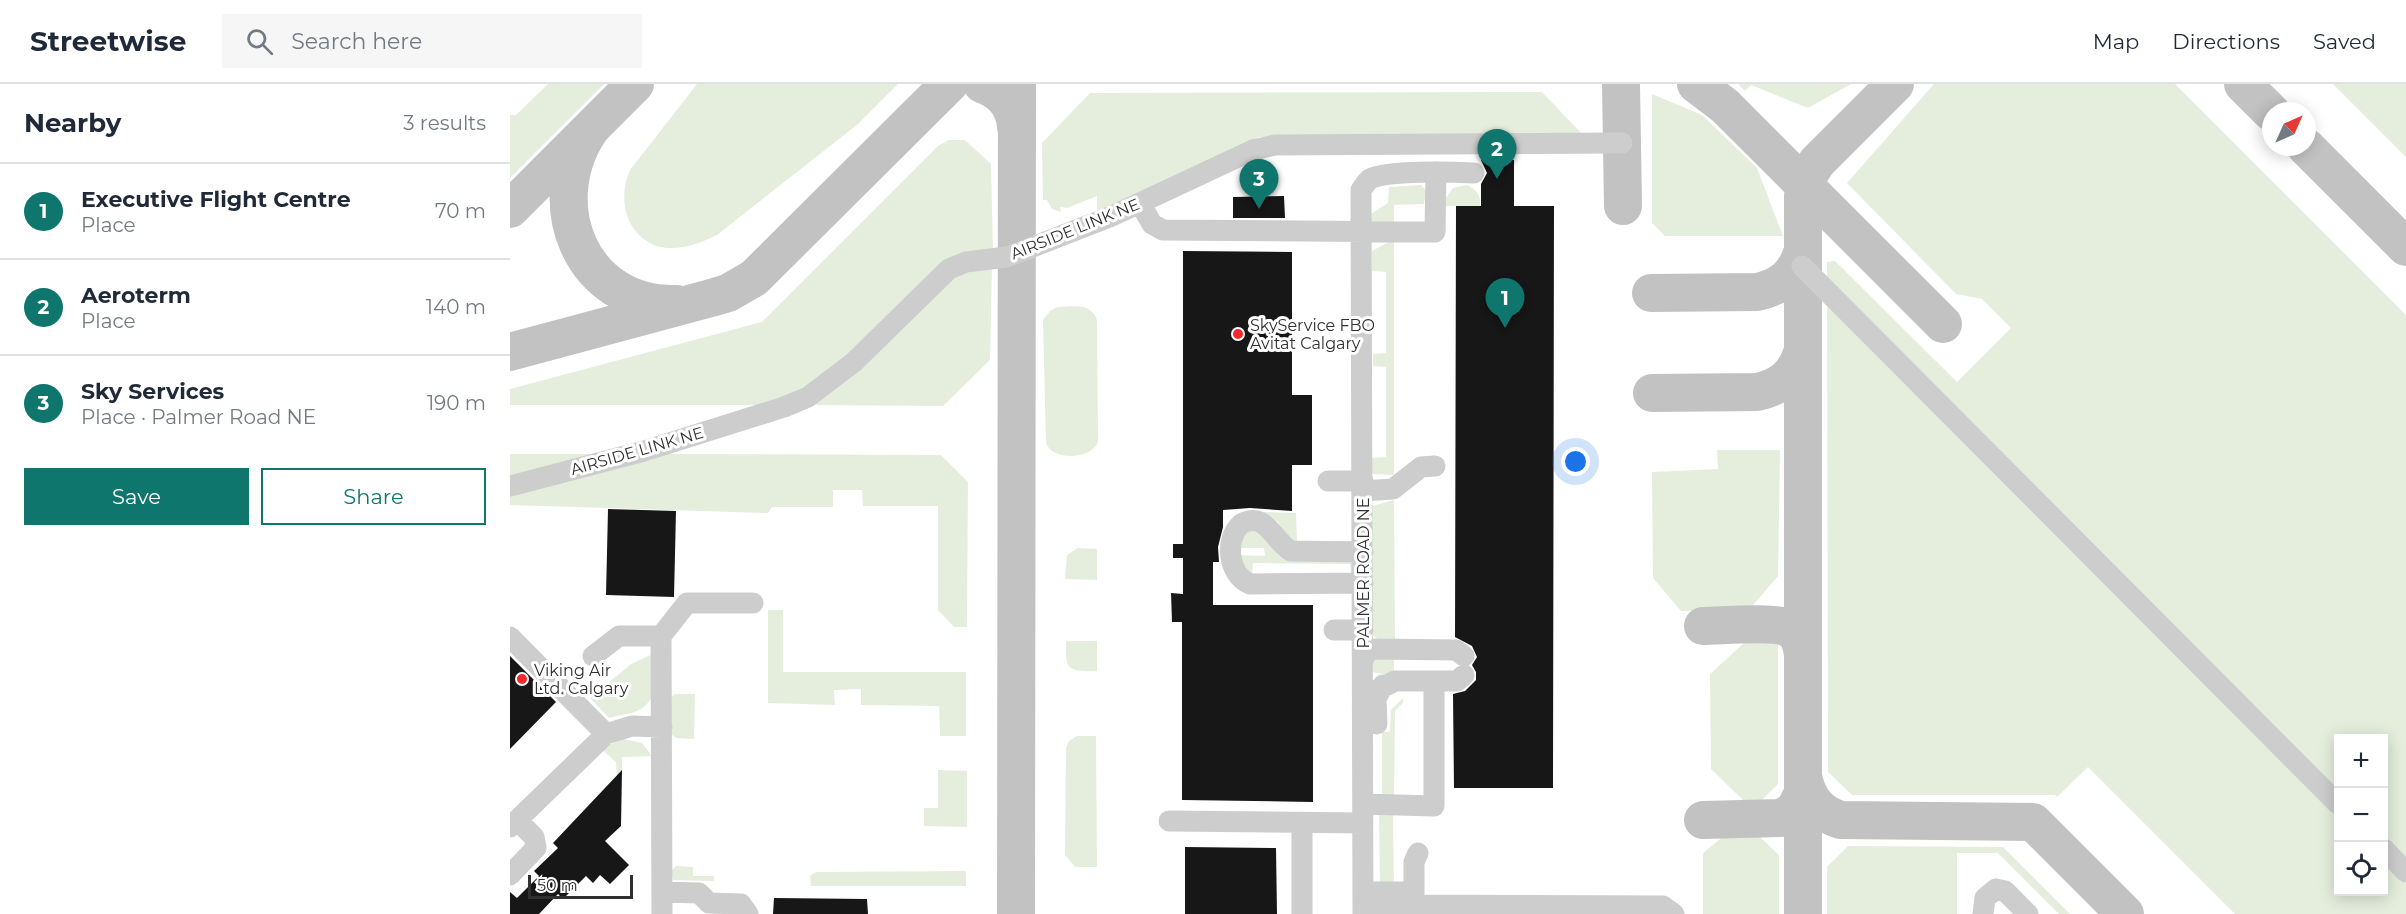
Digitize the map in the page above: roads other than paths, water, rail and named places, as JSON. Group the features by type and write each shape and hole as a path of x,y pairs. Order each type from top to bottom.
{"street":[{"name":"AIRSIDE LINK NE","path":"510,486 644,451 796,402 820,390 840,374 949,269 966,262 1007,257 1140,203 1238,155 1275,145 1622,143"},
{"path":"1140,203 1152,224 1163,230 1435,232 1436,172"},
{"name":"PALMER ROAD NE","path":"1370,904 1363,706 1361,190 1368,181 1377,177 1436,172 1474,173"},
{"path":"1802,266 2334,800"},
{"path":"1328,481 1393,489 1421,467 1435,466"},
{"path":"1363,552 1291,551 1265,524 1253,520 1238,527 1232,539 1233,567 1240,577 1250,584 1363,583"},
{"path":"662,914 661,636 687,603 753,603"},
{"path":"1334,630 1363,630"},
{"path":"593,656 619,636 661,636"},
{"path":"510,637 606,734"},
{"path":"1368,811 1376,699 1385,685 1396,675 1400,663 1396,655 1386,649"},
{"path":"1363,660 1370,650 1459,650 1464,665 1460,681 1395,681 1371,693 1363,706"},
{"path":"1169,822 1302,823 1368,811 1434,806 1436,681 1439,650"},
{"path":"510,875 536,848 534,837 514,824 606,734 632,726 662,727"},
{"path":"1302,823 1302,914"},
{"path":"2388,853 2406,872"},
{"path":"1414,904 1414,862 1418,854"},
{"path":"1983,914 1985,898 1996,889 2005,891 2028,914"},
{"path":"662,892 699,893 709,903 741,904 748,914"},
{"path":"1370,904 1663,906 1674,914"}],"place":[{"name":"Aeroterm","path":"1497,179"},
{"name":"Sky Services","path":"1259,209"},
{"name":"Executive Flight Centre","path":"1505,328"},
{"name":"SkyService FBO Avitat Calgary","path":"1238,334"},
{"name":"Viking Air Ltd. Calgary","path":"522,679"}]}
